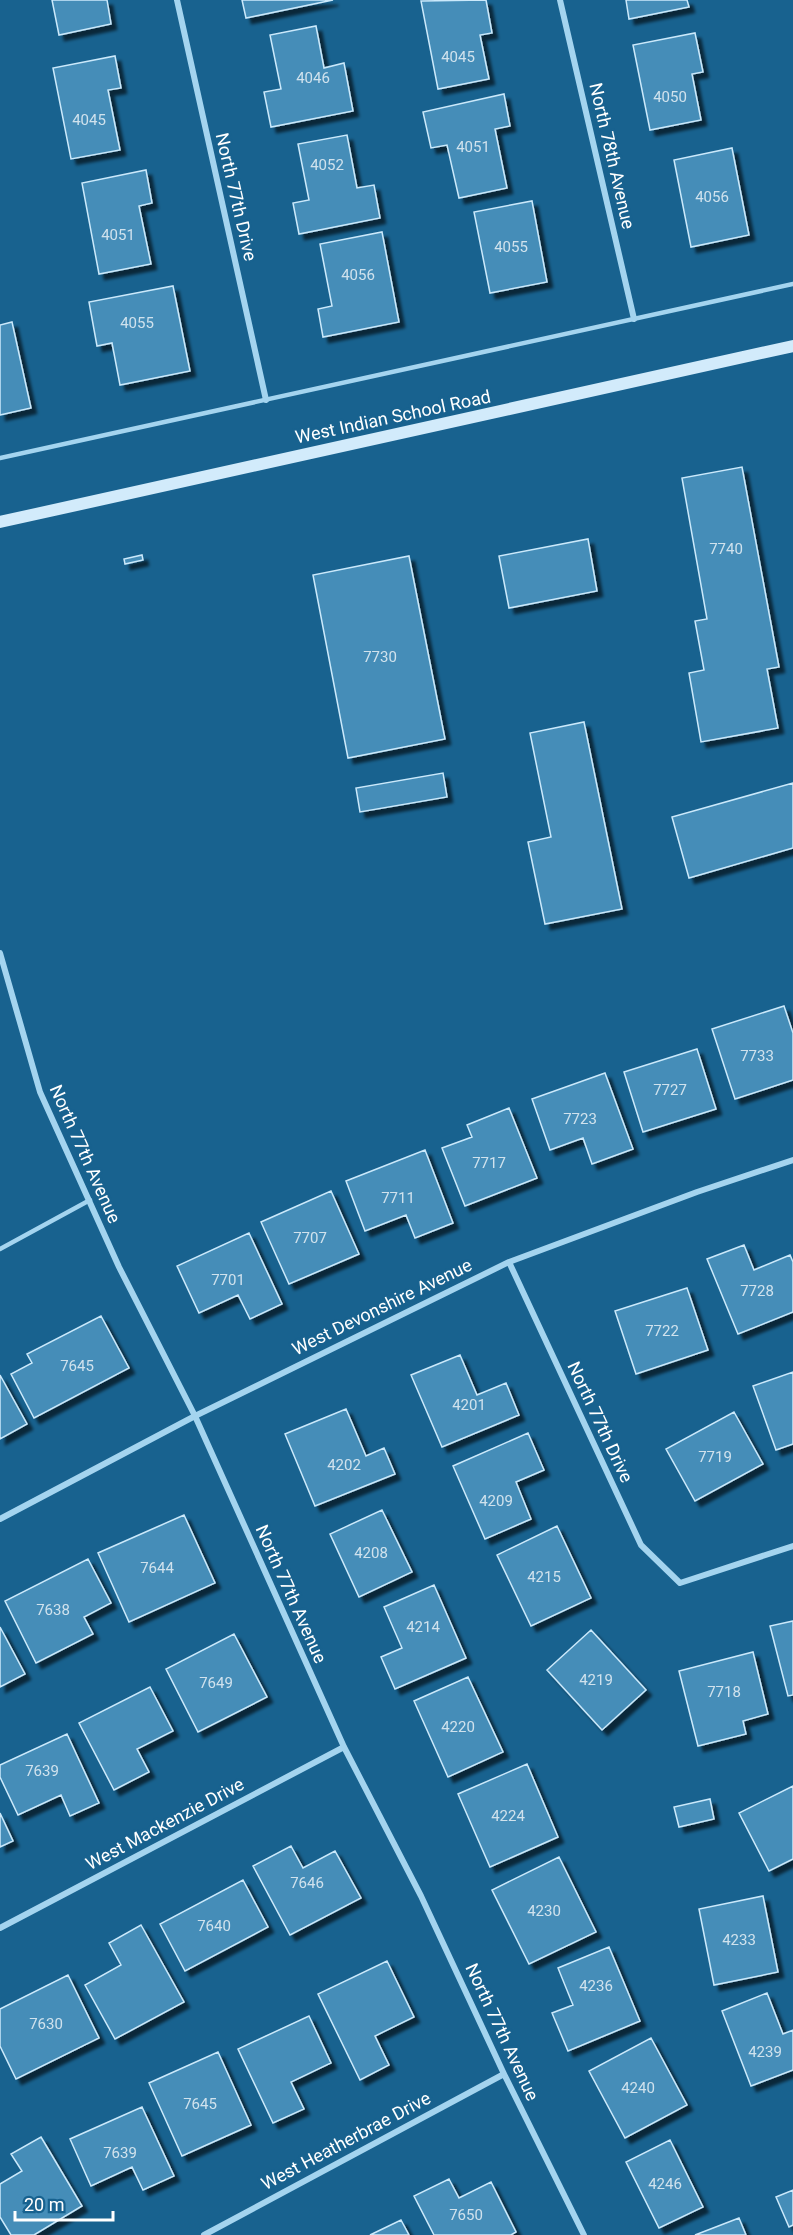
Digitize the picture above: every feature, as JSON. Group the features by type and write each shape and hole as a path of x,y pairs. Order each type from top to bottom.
{"main road":[{"name":"West Indian School Road","path":"0,522 793,346"}],"street":[{"name":"North 77th Drive","path":"177,0 266,400"},
{"name":"North 78th Avenue","path":"560,0 634,319"},
{"name":"North 77th Avenue","path":"0,953 40,1092 119,1267 195,1416 344,1747 422,1896 504,2074 584,2235"},
{"name":"West Devonshire Avenue","path":"0,1519 195,1416 509,1262 697,1192 793,1160"},
{"name":"North 77th Drive","path":"509,1262 641,1545 680,1583 793,1546"},
{"name":"West Mackenzie Drive","path":"0,1928 344,1747"},
{"name":"West Heatherbrae Drive","path":"204,2235 504,2074"}],"lane":[{"path":"0,458 793,284"},
{"path":"0,1249 90,1200"}],"building":[{"path":"52,0 107,0 111,24 59,35"},
{"path":"242,0 333,0 246,18"},
{"path":"486,0 492,33 480,35 489,79 438,89 421,1"},
{"path":"626,0 687,0 689,7 629,19"},
{"path":"316,26 324,68 344,63 353,111 271,127 264,92 281,89 270,35"},
{"path":"695,33 703,72 692,74 701,120 650,130 633,45"},
{"path":"115,56 121,88 108,90 120,150 71,159 53,68"},
{"path":"504,94 510,126 495,129 507,188 459,198 447,145 431,148 423,112"},
{"path":"347,135 357,188 374,185 380,218 299,234 293,203 309,200 298,144"},
{"path":"732,148 749,235 691,247 674,160"},
{"path":"146,170 152,203 139,206 151,264 99,274 82,183"},
{"path":"532,201 547,282 490,293 474,212"},
{"path":"382,232 399,322 323,337 318,309 332,306 320,244"},
{"path":"173,286 190,371 120,385 112,343 97,346 89,302"},
{"path":"12,322 31,408 0,415 0,325"},
{"path":"742,467 779,667 767,669 778,728 701,742 689,673 704,670 695,621 707,619 682,478"},
{"path":"588,539 597,591 509,608 499,556"},
{"path":"142,555 143,560 125,564 124,559"},
{"path":"409,556 445,739 348,758 313,575"},
{"path":"584,722 622,909 545,924 528,842 551,837 530,733"},
{"path":"443,773 447,797 360,812 356,788"},
{"path":"793,783 793,848 689,878 672,817"},
{"path":"784,1006 793,1033 793,1080 735,1099 712,1029"},
{"path":"697,1049 716,1109 643,1132 624,1072"},
{"path":"605,1073 633,1149 592,1164 583,1138 550,1150 532,1099"},
{"path":"509,1108 537,1178 465,1206 442,1148 472,1137 467,1125"},
{"path":"425,1150 453,1223 415,1238 406,1215 365,1231 346,1181"},
{"path":"331,1191 359,1254 289,1284 261,1222"},
{"path":"249,1233 282,1304 250,1319 238,1295 199,1313 177,1266"},
{"path":"744,1245 754,1270 790,1255 793,1262 793,1312 738,1334 707,1259"},
{"path":"687,1288 708,1350 636,1374 615,1311"},
{"path":"101,1316 129,1368 34,1418 11,1374 32,1363 27,1354"},
{"path":"460,1355 477,1395 506,1383 519,1415 442,1447 411,1375"},
{"path":"793,1372 793,1444 776,1450 753,1386"},
{"path":"0,1375 27,1424 0,1439"},
{"path":"346,1409 366,1456 384,1448 395,1474 315,1506 285,1434"},
{"path":"734,1412 763,1464 695,1501 666,1449"},
{"path":"528,1433 544,1470 516,1482 531,1519 485,1539 453,1466"},
{"path":"382,1510 412,1572 359,1597 330,1534"},
{"path":"184,1515 215,1583 129,1622 98,1553"},
{"path":"557,1526 591,1598 531,1626 497,1555"},
{"path":"88,1559 111,1603 84,1617 93,1634 36,1663 5,1601"},
{"path":"434,1585 466,1658 395,1689 381,1657 402,1648 384,1607"},
{"path":"793,1621 793,1695 788,1696 770,1626"},
{"path":"0,1627 25,1674 0,1687"},
{"path":"591,1630 646,1690 602,1730 547,1670"},
{"path":"234,1634 267,1697 198,1732 166,1669"},
{"path":"753,1652 768,1714 743,1721 746,1734 698,1746 679,1671"},
{"path":"468,1677 503,1752 448,1777 414,1701"},
{"path":"150,1687 173,1731 137,1749 149,1772 114,1790 79,1723"},
{"path":"67,1734 99,1803 70,1816 61,1795 18,1815 0,1777 0,1765"},
{"path":"527,1764 558,1837 490,1867 458,1794"},
{"path":"793,1786 793,1859 769,1871 739,1813"},
{"path":"710,1799 714,1819 679,1827 674,1807"},
{"path":"0,1813 13,1841 0,1847"},
{"path":"291,1846 303,1868 335,1851 361,1898 290,1935 253,1866"},
{"path":"559,1857 596,1932 529,1964 492,1890"},
{"path":"243,1880 268,1927 185,1971 160,1924"},
{"path":"763,1896 778,1972 714,1985 699,1909"},
{"path":"141,1925 184,2002 115,2039 85,1985 121,1965 109,1943"},
{"path":"609,1947 640,2021 568,2051 552,2013 573,2005 558,1968"},
{"path":"387,1961 414,2017 375,2036 389,2065 360,2080 318,1994"},
{"path":"68,1975 99,2038 16,2079 0,2046 0,2009"},
{"path":"767,1993 783,2034 793,2030 793,2070 751,2086 722,2011"},
{"path":"309,2016 331,2063 291,2082 304,2109 273,2123 238,2049"},
{"path":"651,2038 687,2105 625,2138 589,2071"},
{"path":"218,2052 251,2125 182,2156 149,2083"},
{"path":"142,2107 174,2176 143,2190 132,2167 91,2186 70,2139"},
{"path":"41,2137 82,2206 34,2235 11,2235 0,2217 0,2184 22,2171 11,2154"},
{"path":"670,2140 703,2207 659,2228 626,2162"},
{"path":"449,2179 459,2198 491,2182 516,2232 511,2235 434,2235 414,2196"},
{"path":"793,2190 793,2225 789,2227 776,2197"},
{"path":"739,2218 746,2235 695,2235"},
{"path":"401,2220 409,2235 370,2235"}]}
